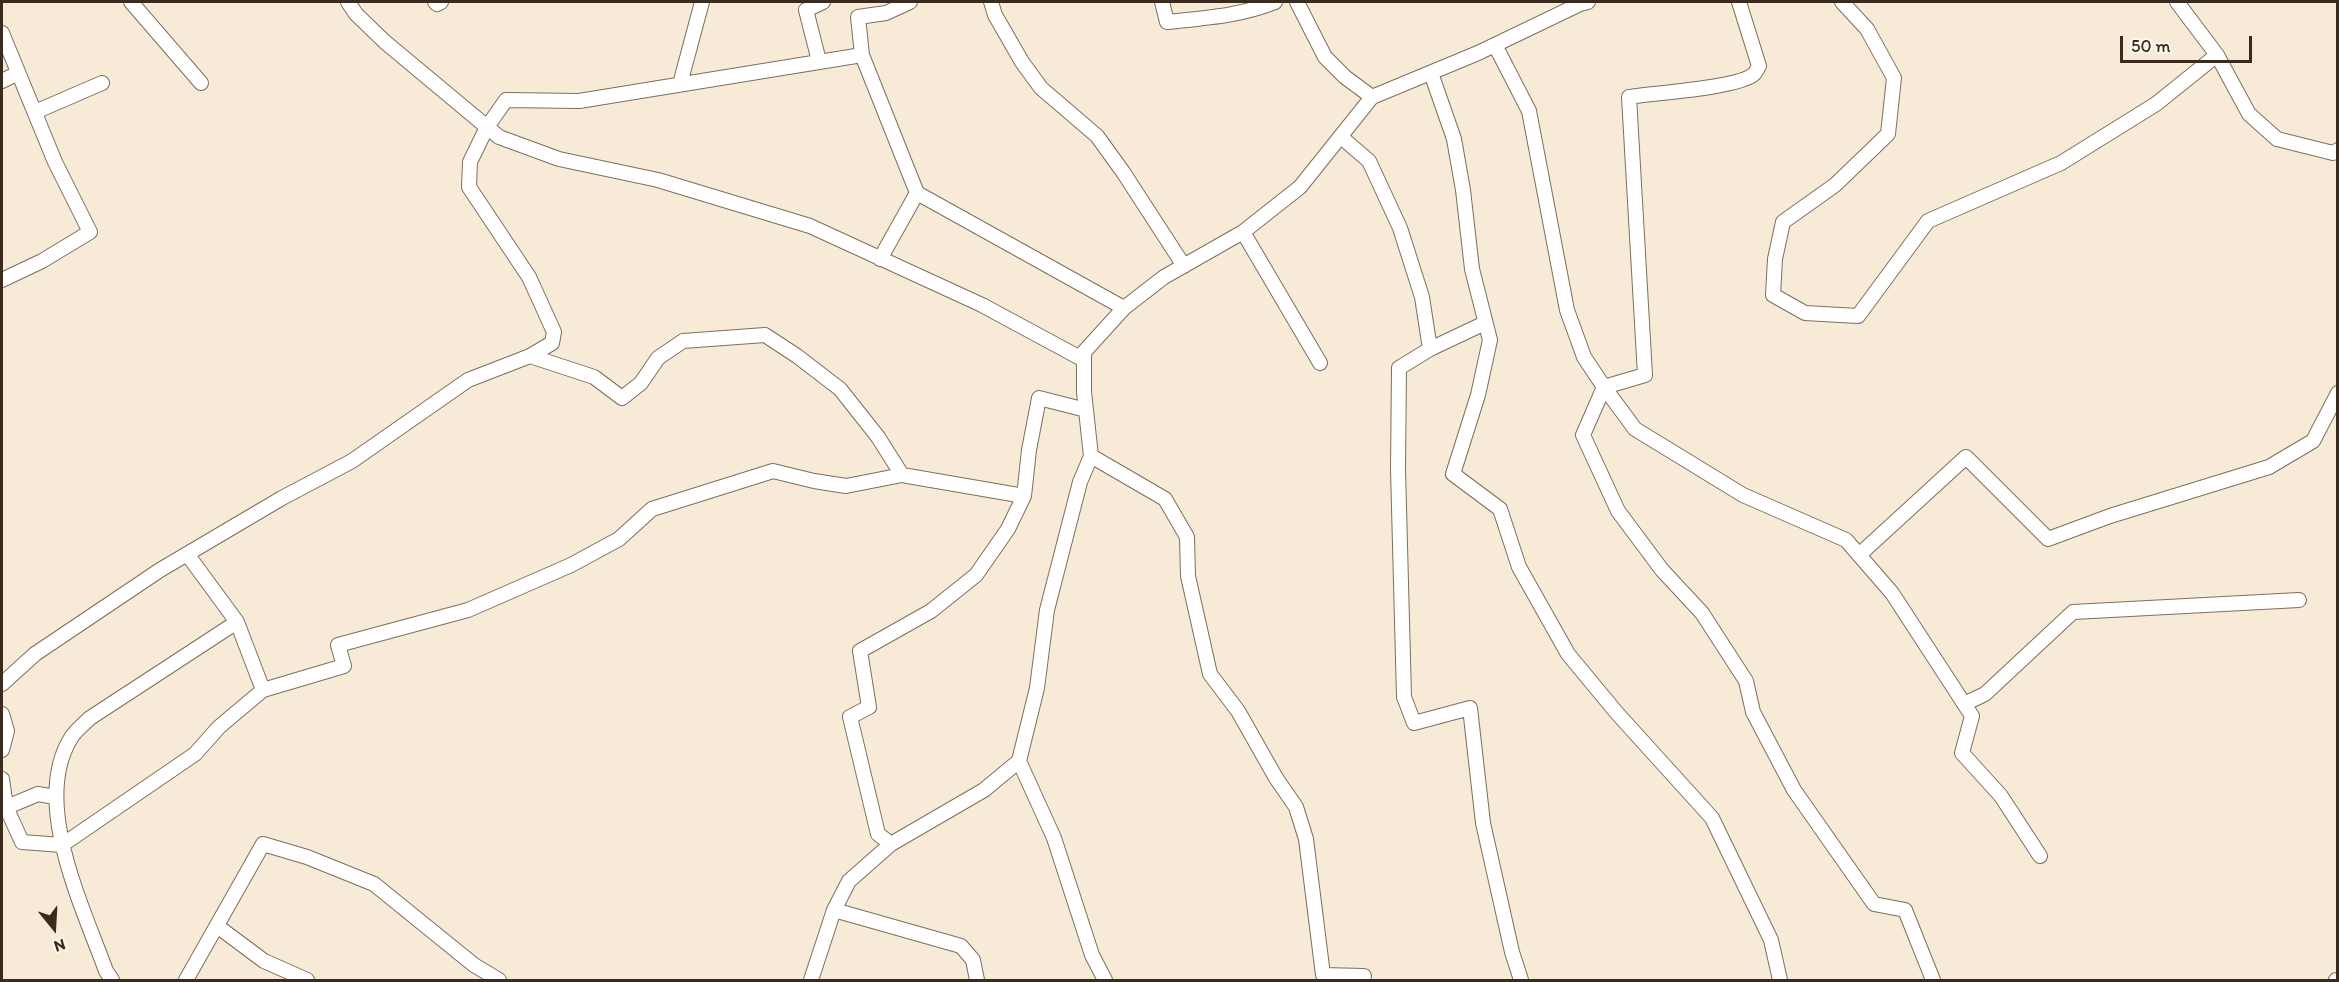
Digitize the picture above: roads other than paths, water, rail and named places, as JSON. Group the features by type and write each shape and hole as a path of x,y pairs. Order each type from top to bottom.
{"street":[{"path":"131,2 201,83"},
{"path":"348,2 356,14 385,42 499,137 559,159 658,180 810,226 982,305 1084,360"},
{"path":"435,2 437,4 441,2"},
{"path":"680,84 702,2"},
{"path":"819,62 806,10 823,2"},
{"path":"910,2 886,13 858,17 862,55 917,193 1124,308"},
{"path":"991,2 995,15 1041,88 1096,136 1123,172 1184,266"},
{"path":"1162,2 1167,22 1227,15 1257,9 1275,2"},
{"path":"1297,2 1325,57 1345,77 1372,97"},
{"path":"811,981 834,910 849,881 891,843 984,790 1018,761 1037,688 1047,610 1080,482 1091,456 1086,410 1084,352 1124,308 1164,277 1243,232 1300,187 1372,97 1496,45 1588,2"},
{"path":"1604,387 1645,375 1629,97 1698,89 1753,75 1759,66 1739,2"},
{"path":"1842,2 1867,29 1894,78 1888,134 1835,185 1783,222 1775,259 1773,295 1805,313 1858,316 1928,221 2061,163 2156,105 2217,55"},
{"path":"2177,2 2217,55 2249,114 2277,139 2333,153 2337,150"},
{"path":"2,33 55,162 90,232 42,261 2,280"},
{"path":"1496,45 1529,111 1567,310 1584,357 1604,387 1635,429 1743,495 1846,540 1892,593 1972,716 1962,753 2001,796 2040,856"},
{"path":"2,684 35,654 187,554 282,498 352,461 468,380 530,356 552,343 554,332 529,278 469,187 470,162 487,127 506,100 579,101 862,55"},
{"path":"2,81 18,73"},
{"path":"1431,73 1454,139 1463,190 1472,269 1490,340 1478,395 1453,474 1500,509 1519,567 1568,654 1616,712 1712,818 1771,940 1780,981"},
{"path":"35,112 102,83"},
{"path":"1341,137 1369,161 1400,228 1422,297 1430,349"},
{"path":"880,259 917,193"},
{"path":"1243,232 1320,363"},
{"path":"1485,323 1430,349 1399,368 1398,469 1404,697 1414,723 1470,708 1483,823 1512,952 1521,981"},
{"path":"530,356 594,377 622,398 641,383 658,358 683,341 765,335 840,389 878,437 902,475"},
{"path":"1604,387 1583,435 1618,511 1662,570 1708,623 1746,681 1752,712 1794,790 1874,904 1905,910 1933,981"},
{"path":"1859,555 1966,457 2048,539 2110,516 2269,467 2313,441 2337,393"},
{"path":"891,843 878,834 850,717 869,707 860,651 932,611 976,575 1008,529 1024,496 1029,450 1039,398 1086,410"},
{"path":"1091,456 1165,499 1187,537 1188,576 1210,674 1238,711 1276,778 1296,807 1306,839 1323,975 1364,976"},
{"path":"2,779 4,808 22,842 62,845 195,754 219,727 263,690 344,666 338,645 468,610 571,565 619,539 652,509 773,471 814,482 846,486 902,475 1024,496"},
{"path":"187,554 237,622 263,690"},
{"path":"1964,704 1985,694 2073,612 2299,600"},
{"path":"112,981 106,971 62,845 55,798 58,770 71,737 90,718 237,622"},
{"path":"2,714 7,730 2,750"},
{"path":"1018,761 1054,838 1092,955 1105,981"},
{"path":"4,808 38,794 55,798"},
{"path":"186,981 263,844 307,857 374,884 474,965 500,981"},
{"path":"834,910 962,946 973,960 977,981"},
{"path":"217,926 264,961 307,981"}]}
